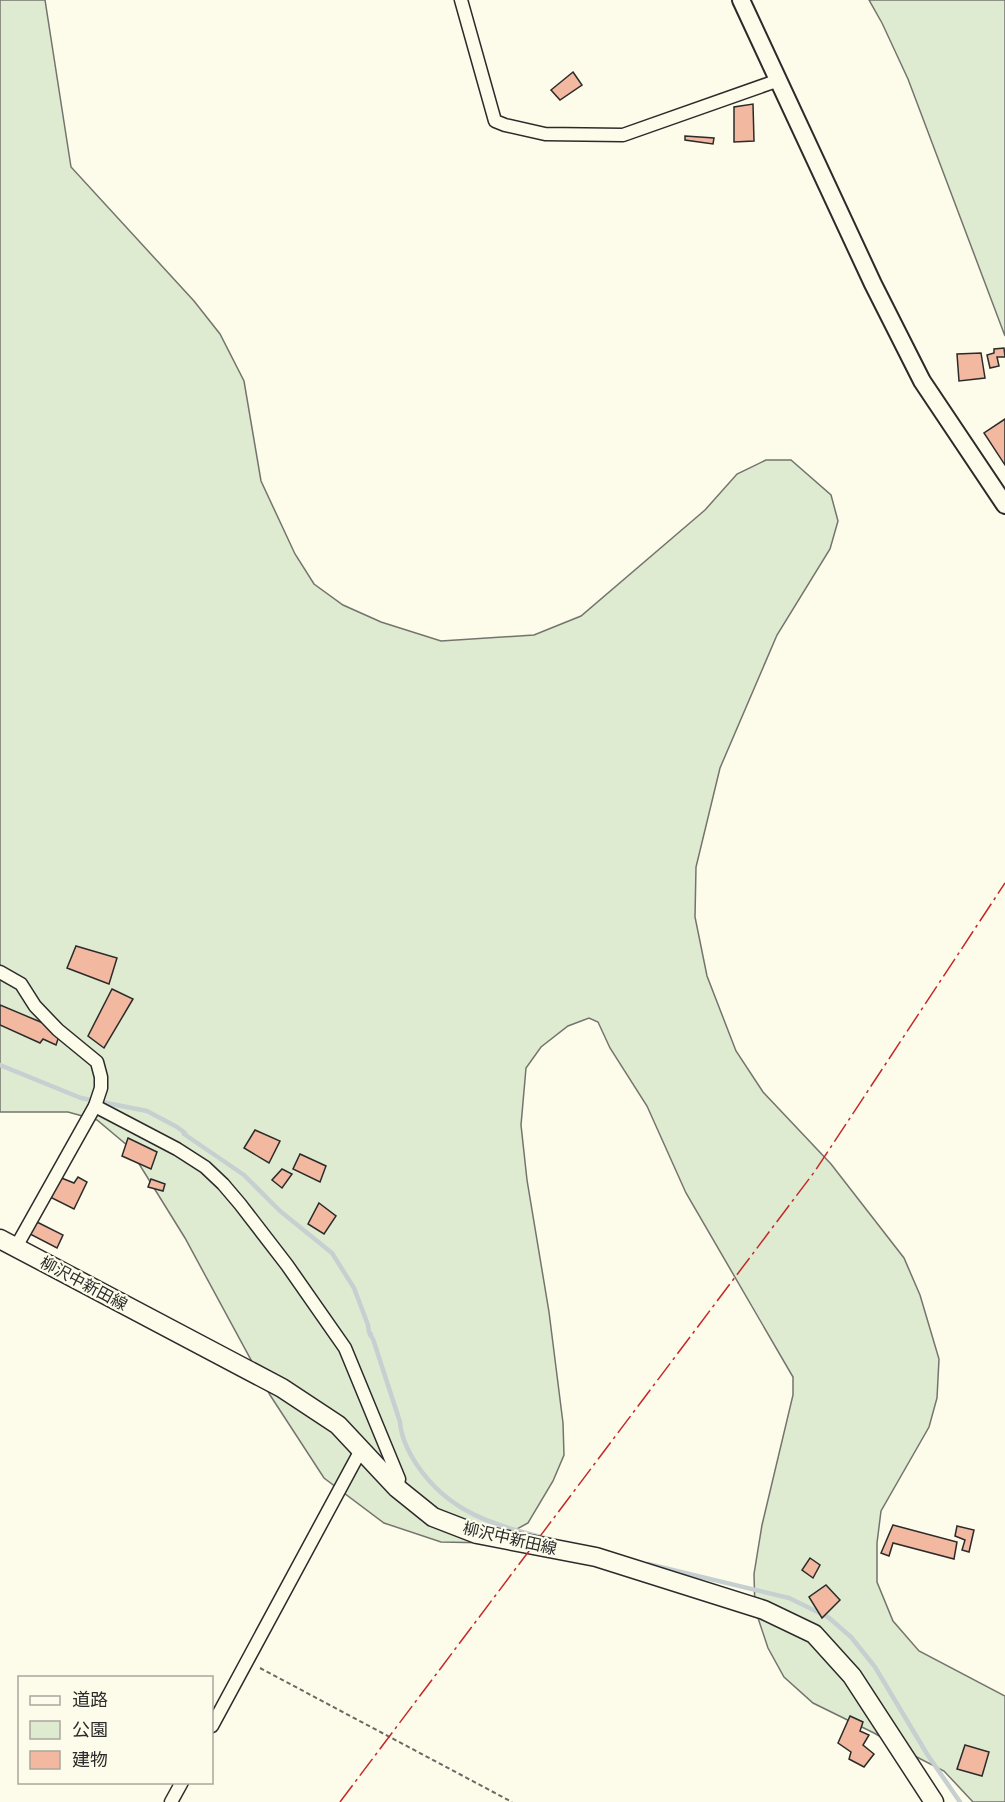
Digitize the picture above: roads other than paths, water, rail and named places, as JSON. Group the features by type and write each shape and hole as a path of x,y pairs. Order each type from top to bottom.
{"main road":[{"name":"柳沢中新田線","path":"8,1243 282,1388 338,1425 397,1488 433,1517 477,1534 596,1557 764,1610 814,1634 852,1676 934,1802"}],"street":[{"path":"460,0 495,121 505,125 545,134 623,135 779,80"},
{"path":"741,0 873,284 922,381 1005,506"},
{"path":"0,972 21,984 35,1006 52,1024 97,1062 101,1077 101,1088 95,1106 8,1243"},
{"path":"95,1106 177,1149 205,1167 240,1204 287,1265 345,1348 399,1479 397,1488"},
{"path":"213,1724 362,1449"},
{"path":"171,1802 181,1784"}],"waterway":[{"path":"0,1065 81,1098 147,1111 177,1127 244,1175 280,1211 332,1253 354,1288 373,1339 406,1444 417,1465 430,1482 444,1495 475,1515 549,1539"},
{"path":"648,1564 789,1598 828,1617 851,1637 875,1667 927,1754 960,1802"}]}
